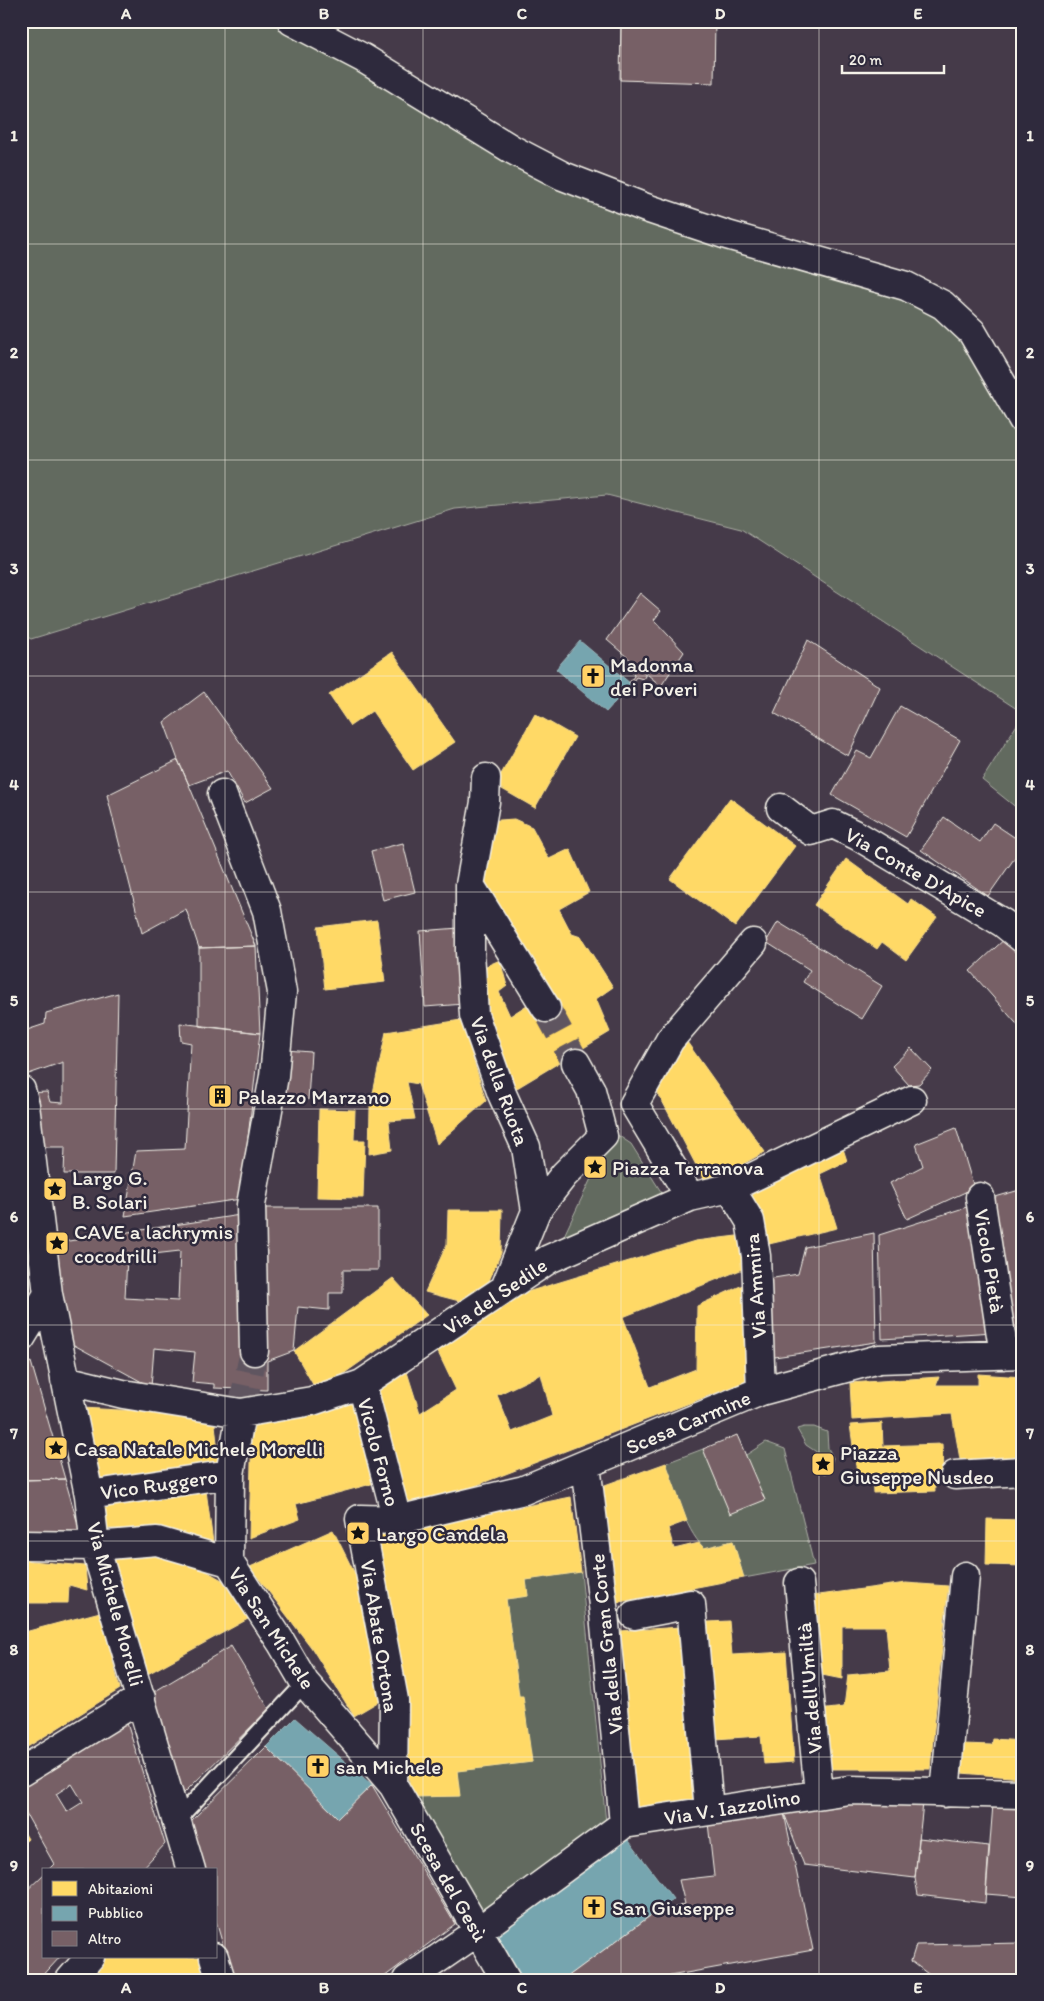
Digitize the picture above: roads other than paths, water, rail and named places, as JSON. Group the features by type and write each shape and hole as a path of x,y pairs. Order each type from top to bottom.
{"street":[{"path":"292,21 363,58 513,150 563,176 646,208 727,235 906,286 943,305 972,332 1023,420"},
{"name":"Via della Ruota","path":"486,778 486,802 470,885 470,952 474,1015 502,1094 526,1147 536,1211"},
{"path":"222,794 267,911 282,992 274,1076 251,1205 254,1351"},
{"name":"Via Conte D'Apice","path":"780,808 811,830 833,824 858,836 1004,923 1023,939"},
{"path":"470,885 546,1008"},
{"path":"690,1197 634,1104 670,1040 753,944"},
{"path":"506,1288 536,1211 564,1175 603,1136 591,1090 576,1063"},
{"name":"Via Michele Morelli","path":"21,1090 25,1105 48,1294 88,1495 96,1546 177,1820 182,1864"},
{"name":"Via del Sedile","path":"66,1380 123,1394 241,1413 312,1401 362,1384 549,1259 690,1197 730,1188 912,1100"},
{"name":"Via Ammira","path":"730,1188 750,1221 756,1256 761,1391"},
{"name":"Vicolo Pietà","path":"980,1197 1013,1354"},
{"path":"21,1338 48,1294"},
{"name":"Scesa Carmine","path":"360,1519 397,1520 524,1490 761,1391 879,1359 1013,1354"},
{"name":"Vicolo Forno","path":"362,1384 397,1520"},
{"name":"Via San Michele","path":"241,1413 230,1474 229,1562 305,1683 393,1784"},
{"name":"Via della Gran Corte","path":"586,1465 604,1614 624,1824"},
{"path":"955,1475 1023,1471"},
{"name":"Vico Ruggero","path":"88,1495 230,1474"},
{"name":"Via Abate Ortona","path":"360,1519 394,1700 393,1784"},
{"path":"21,1545 96,1546 158,1540 229,1562"},
{"path":"945,1792 965,1576"},
{"name":"Via dell'Umiltà","path":"799,1583 819,1794"},
{"path":"634,1615 691,1604 709,1811"},
{"path":"21,1772 141,1698"},
{"name":"Scesa del Gesù","path":"393,1784 506,1980"},
{"name":"Via V. Iazzolino","path":"407,1980 477,1932 624,1824 849,1790 1023,1794"},
{"path":"70,1980 89,1958"},
{"path":"214,1958 220,1980"}],"lane":[{"path":"177,1820 305,1683"}],"tunnel":[{"path":"546,1008 576,1063"},
{"path":"241,1413 254,1351"}],"place":[{"name":"Madonna dei Poveri","path":"593,676"},
{"name":"Palazzo Marzano","path":"220,1096"},
{"name":"Piazza Terranova","path":"595,1167"},
{"name":"Largo G. B. Solari","path":"55,1189"},
{"name":"CAVE a lachrymis cocodrilli","path":"57,1243"},
{"name":"Casa Natale Michele Morelli","path":"56,1448"},
{"name":"Piazza Giuseppe Nusdeo","path":"823,1464"},
{"name":"Largo Candela","path":"358,1533"},
{"name":"san Michele","path":"318,1766"},
{"name":"San Giuseppe","path":"594,1907"}]}
